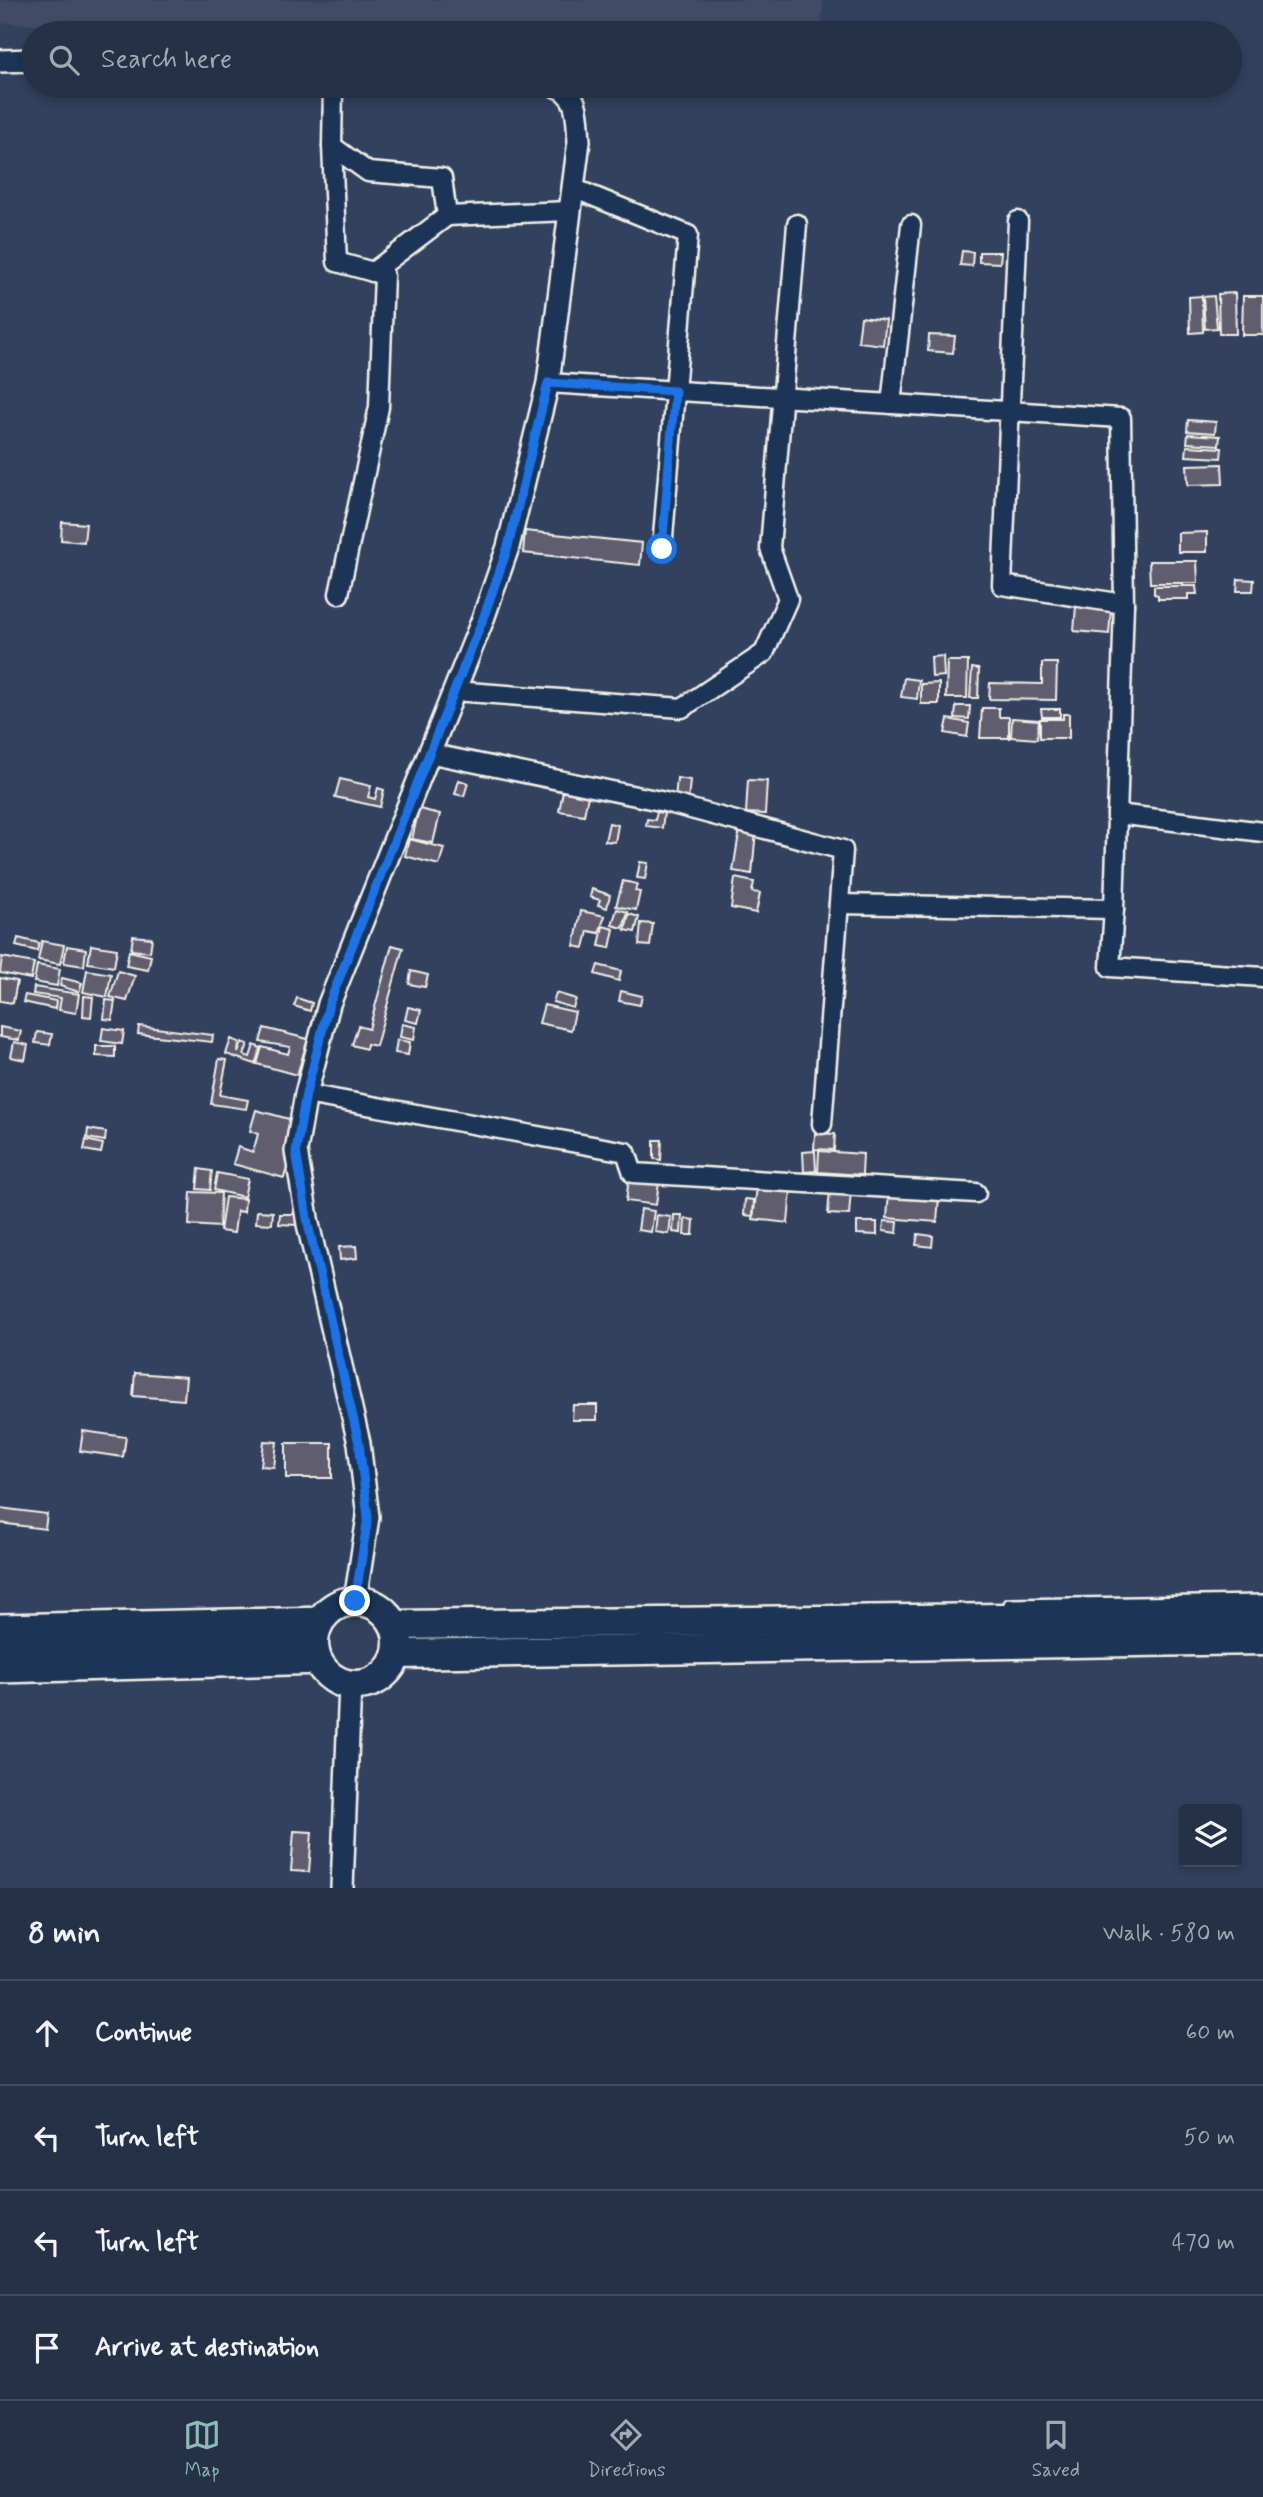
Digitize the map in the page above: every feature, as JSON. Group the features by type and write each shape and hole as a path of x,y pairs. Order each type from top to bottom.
{"main road":[{"path":"1263,1615 394,1617 374,1604 346,1601 321,1640 330,1676 350,1684 368,1683 380,1677 397,1662 1263,1640"},
{"path":"394,1617 398,1639 397,1662"},
{"path":"0,1635 321,1640"},
{"path":"0,1661 321,1640"}],"street":[{"path":"0,61 21,60"},
{"path":"333,98 337,262 384,275 379,407 339,594"},
{"path":"355,1601 368,1517 359,1443 308,1224 296,1151 306,1094 329,1004 454,691 508,547 548,383 579,141 576,102 573,98"},
{"path":"332,146 368,172 442,178 447,216"},
{"path":"573,188 688,235 662,549"},
{"path":"373,272 447,216 570,211"},
{"path":"1018,220 1002,585 1124,604"},
{"path":"454,691 682,708 764,653 788,599 770,548 797,224"},
{"path":"891,404 911,225"},
{"path":"548,383 1121,418 1124,604 1110,967 1263,977"},
{"path":"428,753 665,802 843,850 822,1124"},
{"path":"1117,814 1263,832"},
{"path":"839,904 1114,909"},
{"path":"306,1094 626,1152 633,1173 976,1193"},
{"path":"342,1888 350,1684"}],"lane":[{"path":"999,1604 1263,1600"},
{"path":"0,1619 321,1640"},
{"path":"0,1678 321,1640"}],"shaded area":[{"path":"0,0 823,0 822,21 0,23"}],"building":[{"path":"962,251 973,252 972,266 960,265"},
{"path":"979,252 1001,252 1000,263 979,262"},
{"path":"1235,293 1236,334 1219,334 1218,294"},
{"path":"1202,296 1203,332 1190,333 1189,297"},
{"path":"1214,296 1217,328 1205,329 1203,297"},
{"path":"1243,296 1263,296 1263,335 1242,335"},
{"path":"861,317 886,320 883,345 858,342"},
{"path":"929,335 955,336 953,353 928,351"},
{"path":"1188,420 1216,422 1215,433 1187,431"},
{"path":"1188,434 1220,436 1219,445 1187,443"},
{"path":"1187,446 1222,448 1221,458 1186,456"},
{"path":"1222,464 1223,484 1188,485 1187,465"},
{"path":"62,522 86,524 84,542 61,540"},
{"path":"525,531 642,543 640,565 523,553"},
{"path":"1207,532 1207,552 1178,552 1178,533"},
{"path":"1149,561 1197,561 1198,583 1150,583"},
{"path":"1238,579 1254,580 1253,591 1237,591"},
{"path":"1154,586 1196,586 1197,594 1188,594 1188,599 1158,599 1158,595 1154,594"},
{"path":"1076,606 1111,609 1109,634 1074,631"},
{"path":"943,656 944,676 932,677 931,657"},
{"path":"947,661 968,661 967,698 946,698"},
{"path":"1042,663 1057,663 1056,700 989,699 990,683 1042,684"},
{"path":"972,668 979,669 978,698 970,698"},
{"path":"904,678 919,680 917,699 901,697"},
{"path":"939,683 939,704 921,704 921,684"},
{"path":"956,706 970,706 969,719 955,718"},
{"path":"982,708 999,708 999,717 1009,717 1009,738 980,738"},
{"path":"1041,709 1060,709 1060,717 1042,717"},
{"path":"1063,714 1069,714 1069,738 1040,738 1040,719 1063,719"},
{"path":"1012,718 1039,720 1037,739 1011,737"},
{"path":"948,719 969,723 967,737 945,733"},
{"path":"677,778 690,780 688,801 675,799"},
{"path":"340,779 371,786 368,797 375,799 378,788 384,790 380,807 335,797"},
{"path":"459,780 468,783 464,796 455,794"},
{"path":"748,780 767,781 765,814 746,813"},
{"path":"563,791 588,796 584,815 559,811"},
{"path":"419,809 440,814 433,843 412,839"},
{"path":"657,812 664,813 662,828 646,826 647,819 655,820"},
{"path":"609,823 618,825 615,842 605,841"},
{"path":"740,827 756,830 752,874 733,871"},
{"path":"409,839 444,848 439,865 405,856"},
{"path":"640,862 648,863 645,879 637,878"},
{"path":"735,878 754,882 752,892 760,893 756,913 731,908"},
{"path":"623,881 637,884 635,891 640,892 636,910 616,906"},
{"path":"592,889 610,895 607,908 598,905 600,900 590,897"},
{"path":"617,909 628,912 623,928 612,925"},
{"path":"581,911 605,916 599,933 588,931 584,948 574,946"},
{"path":"629,914 639,917 635,932 625,930"},
{"path":"641,923 653,924 650,946 639,945"},
{"path":"603,926 614,929 610,948 599,946"},
{"path":"133,936 152,938 150,952 131,950"},
{"path":"18,938 39,943 37,951 16,946"},
{"path":"42,941 64,945 60,964 38,960"},
{"path":"91,945 117,949 114,967 88,963"},
{"path":"392,945 403,948 376,1046 367,1044 366,1049 352,1045 358,1026 369,1029"},
{"path":"67,946 86,949 84,966 64,963"},
{"path":"129,951 151,956 148,970 126,966"},
{"path":"2,957 34,963 31,979 0,973"},
{"path":"37,965 60,969 57,986 34,982"},
{"path":"598,965 621,971 619,981 595,974"},
{"path":"87,970 111,974 107,997 83,992"},
{"path":"118,971 135,976 127,1001 110,997"},
{"path":"411,971 428,975 425,987 409,984"},
{"path":"0,978 17,981 13,1003 0,1001"},
{"path":"62,978 82,983 79,992 60,986"},
{"path":"34,987 79,994 76,1013 59,1010 61,998 33,994"},
{"path":"621,991 642,996 640,1005 619,1001"},
{"path":"556,993 576,999 573,1008 553,1002"},
{"path":"25,995 56,1001 55,1009 23,1002"},
{"path":"84,996 93,997 91,1017 83,1016"},
{"path":"297,998 312,1003 310,1011 294,1006"},
{"path":"106,1000 115,1001 112,1020 104,1019"},
{"path":"544,1005 575,1012 571,1030 539,1023"},
{"path":"408,1007 421,1010 418,1023 405,1020"},
{"path":"402,1024 416,1027 414,1040 400,1037"},
{"path":"139,1026 213,1035 212,1042 138,1034"},
{"path":"0,1027 21,1031 19,1040 0,1037"},
{"path":"103,1028 124,1031 122,1044 101,1041"},
{"path":"264,1028 308,1039 297,1075 257,1064 262,1047 288,1054 290,1047 260,1042"},
{"path":"37,1032 52,1034 50,1045 35,1043"},
{"path":"231,1039 239,1042 238,1053 242,1042 248,1044 244,1055 250,1057 254,1045 261,1048 255,1064 226,1054"},
{"path":"397,1040 410,1042 408,1055 395,1053"},
{"path":"14,1042 28,1045 25,1060 11,1057"},
{"path":"96,1046 115,1046 115,1057 96,1056"},
{"path":"219,1059 227,1060 220,1095 248,1100 246,1109 211,1104"},
{"path":"256,1110 300,1122 284,1178 233,1164 238,1147 253,1152 258,1134 250,1131"},
{"path":"88,1129 106,1132 105,1141 87,1138"},
{"path":"815,1133 835,1134 834,1150 814,1149"},
{"path":"86,1140 103,1144 101,1153 84,1150"},
{"path":"654,1140 662,1140 661,1160 654,1159"},
{"path":"815,1151 816,1171 804,1172 803,1152"},
{"path":"819,1151 863,1154 862,1175 818,1172"},
{"path":"199,1169 212,1171 210,1190 197,1189"},
{"path":"217,1173 248,1179 244,1197 214,1190"},
{"path":"629,1179 659,1182 656,1205 626,1201"},
{"path":"757,1187 791,1191 788,1223 753,1219"},
{"path":"830,1189 851,1190 849,1215 828,1214"},
{"path":"191,1192 221,1193 219,1227 189,1225"},
{"path":"889,1192 939,1196 937,1222 887,1218"},
{"path":"225,1197 245,1199 244,1212 237,1211 234,1233 220,1231"},
{"path":"745,1199 754,1200 753,1216 744,1215"},
{"path":"641,1209 654,1211 651,1232 638,1230"},
{"path":"257,1211 273,1212 272,1224 256,1223"},
{"path":"280,1214 297,1214 297,1225 279,1224"},
{"path":"657,1215 671,1217 669,1234 655,1232"},
{"path":"674,1215 682,1215 681,1233 673,1232"},
{"path":"685,1219 694,1220 693,1235 684,1235"},
{"path":"884,1221 898,1222 897,1233 883,1231"},
{"path":"857,1222 877,1222 877,1235 857,1234"},
{"path":"918,1234 933,1236 932,1247 916,1245"},
{"path":"356,1246 357,1258 340,1260 339,1247"},
{"path":"135,1373 186,1377 184,1400 133,1396"},
{"path":"573,1405 597,1405 597,1420 572,1420"},
{"path":"83,1431 126,1437 123,1457 80,1451"},
{"path":"264,1441 277,1442 274,1467 261,1466"},
{"path":"286,1443 332,1443 332,1478 286,1478"},
{"path":"0,1508 47,1514 45,1529 0,1523"},
{"path":"294,1831 312,1832 309,1872 291,1871"}],"route":[{"path":"355,1601 368,1517 359,1443 308,1224 296,1151 306,1094 329,1004 483,619 508,547 548,383 675,391 662,549"}]}
